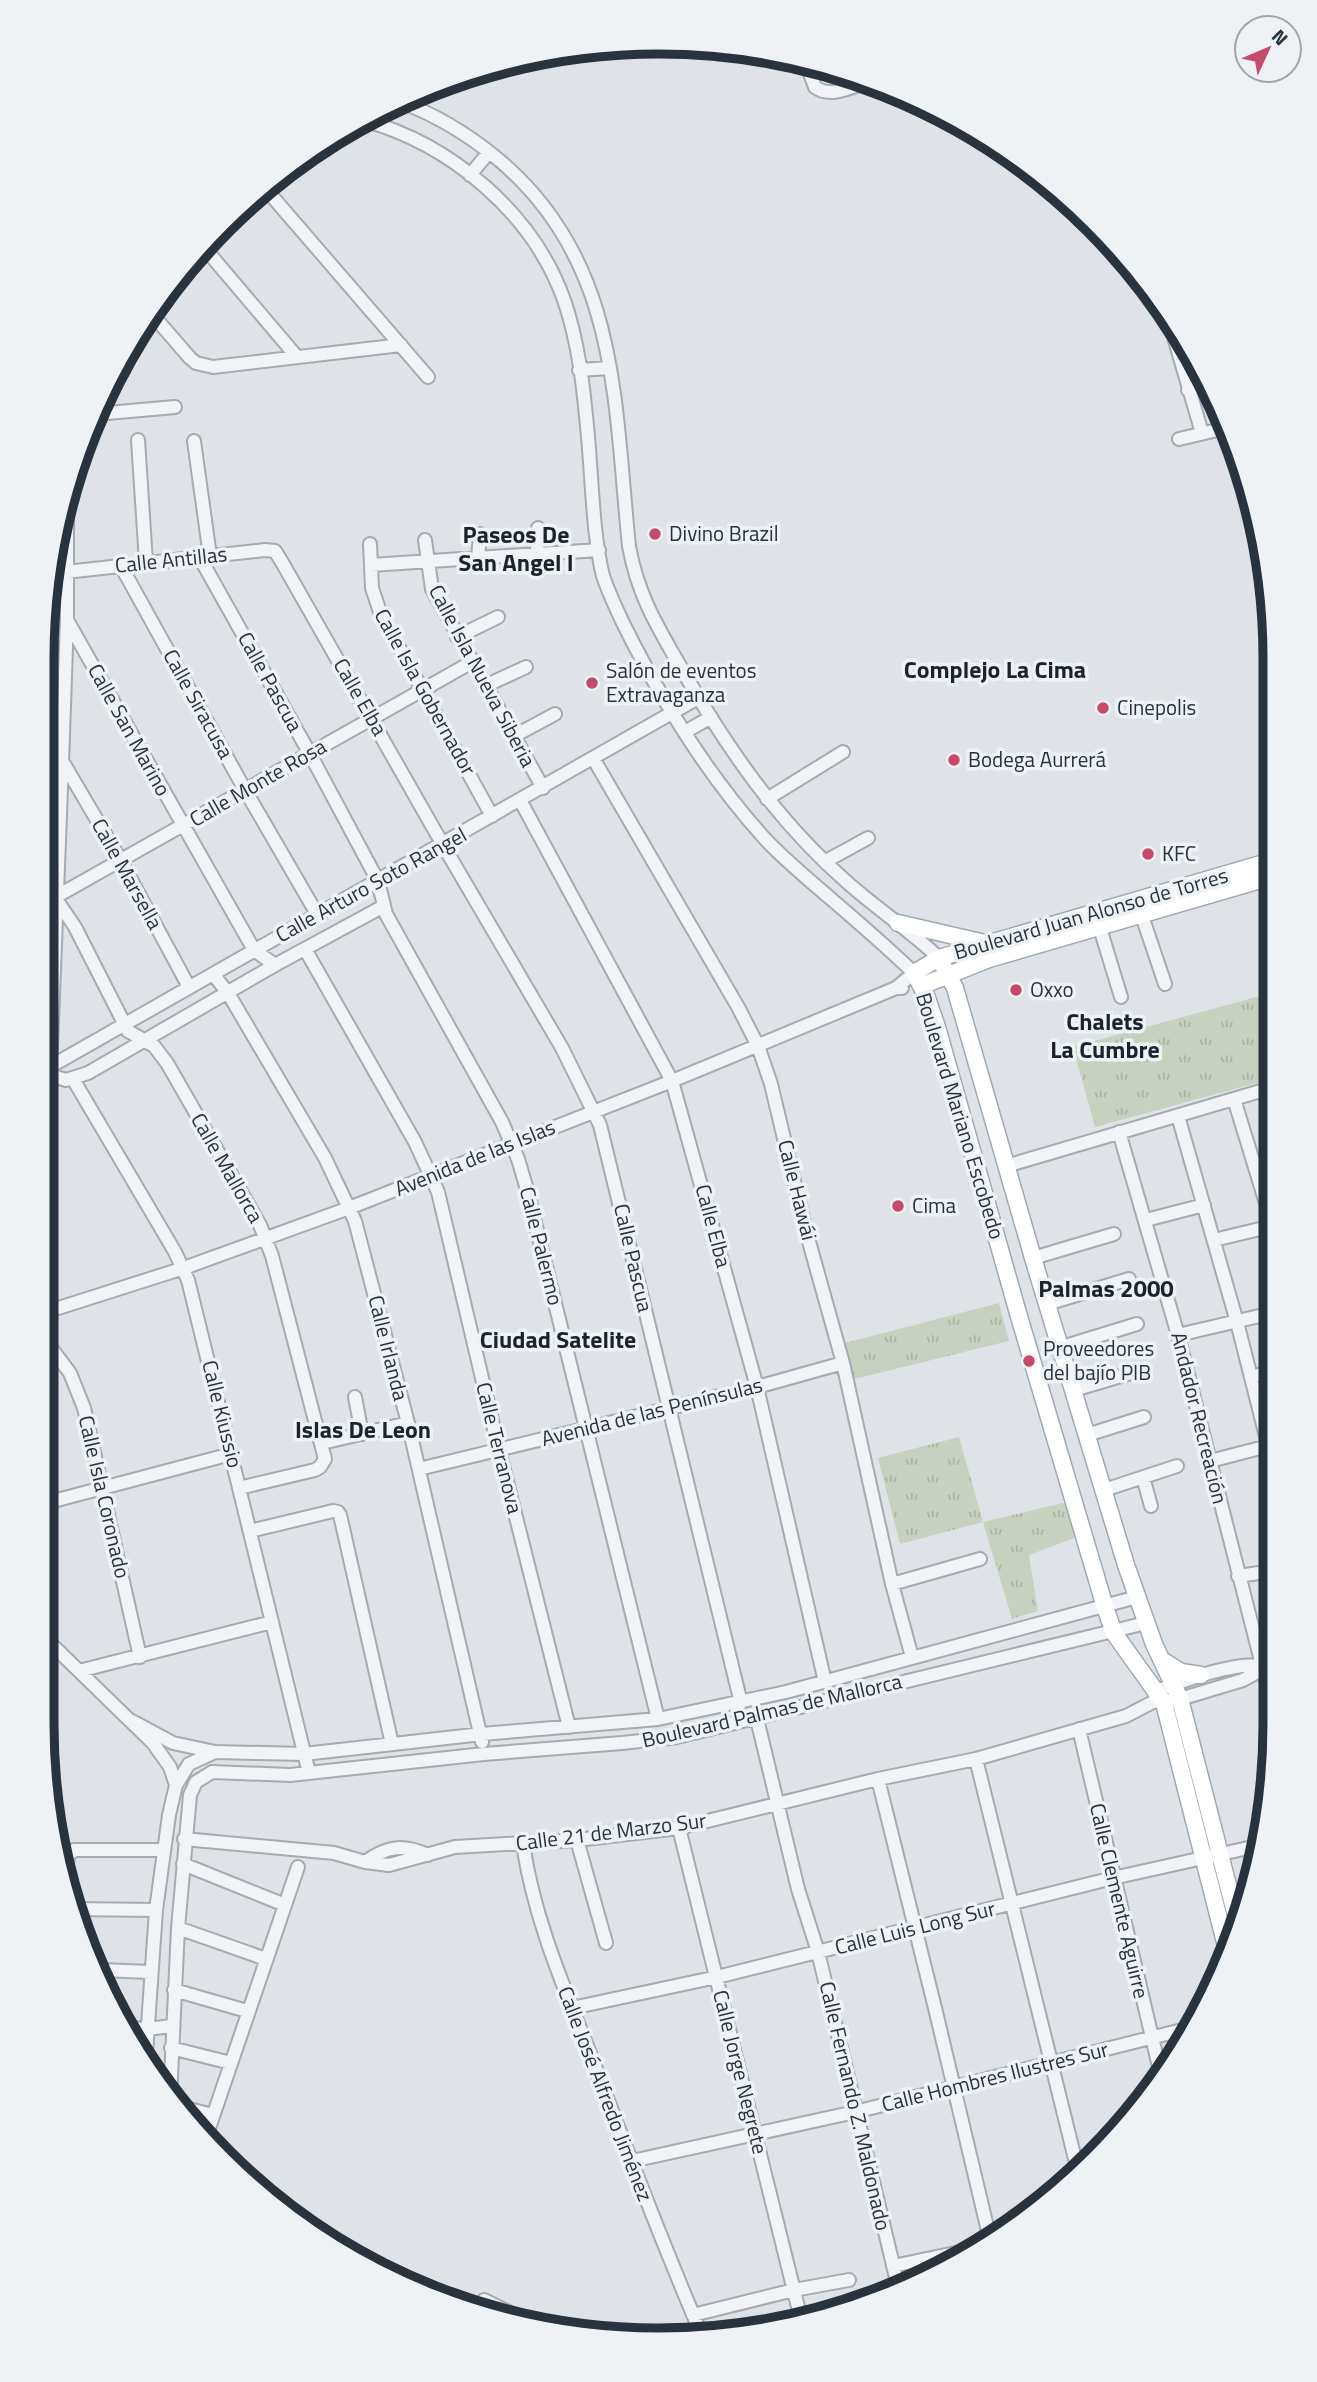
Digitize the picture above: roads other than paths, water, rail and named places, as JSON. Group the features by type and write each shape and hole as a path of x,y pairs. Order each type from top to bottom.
{"main road":[{"name":"Boulevard Juan Alonso de Torres","path":"918,980 939,958 1263,863"},
{"name":"Boulevard Juan Alonso de Torres","path":"918,980 949,974 989,959 1263,882"},
{"path":"898,923 987,943"},
{"name":"Boulevard Mariano Escobedo","path":"939,958 949,974 961,1007 1033,1258 1137,1597 1159,1658 1203,1859 1224,1937"},
{"name":"Boulevard Mariano Escobedo","path":"918,980 937,1027 1105,1607 1114,1633 1166,1696 1221,1855 1234,1908"},
{"path":"1159,1658 1181,1672 1201,1675"}],"street":[{"path":"810,74 815,87 824,92 853,86"},
{"name":"Boulevard Mariano Escobedo","path":"412,107 435,117 489,152 537,197 576,256 604,332 634,573 646,607 698,698 741,765 767,799 847,883 939,958"},
{"name":"Boulevard Mariano Escobedo","path":"376,125 422,143 470,175 514,216 535,242 564,300 574,336 603,575 635,646 685,732 718,780 766,840 918,980"},
{"path":"470,175 489,152"},
{"path":"271,195 428,377"},
{"path":"209,254 297,357"},
{"path":"158,321 190,358 203,366 213,367 401,345"},
{"path":"1181,354 1188,390 1202,433"},
{"path":"579,370 610,368"},
{"path":"1188,390 1198,387"},
{"path":"107,413 174,407"},
{"path":"1180,439 1218,430"},
{"path":"138,440 146,562"},
{"path":"194,441 205,557"},
{"path":"537,552 538,528"},
{"path":"478,558 480,534"},
{"name":"Calle Isla Nueva Siberia","path":"425,540 432,589 542,788"},
{"path":"54,967 67,619 66,541"},
{"name":"Calle Isla Gobernador","path":"370,544 375,602 492,816"},
{"path":"371,565 599,550"},
{"name":"Calle Antillas","path":"66,572 275,551"},
{"name":"Calle Elba","path":"275,551 373,718 443,845"},
{"name":"Calle Pascua","path":"205,557 378,881"},
{"name":"Calle Siracusa","path":"121,566 317,914"},
{"path":"457,638 498,617"},
{"name":"Calle San Marino","path":"67,619 254,950"},
{"name":"Calle Monte Rosa","path":"54,900 472,662"},
{"path":"485,686 526,667"},
{"name":"Calle Arturo Soto Rangel","path":"54,1066 189,986 443,845 698,698"},
{"path":"513,736 555,714"},
{"path":"685,732 711,717"},
{"path":"767,799 843,752"},
{"name":"Calle Hawái","path":"593,758 758,1046 771,1084 806,1231 843,1363 892,1584 912,1657"},
{"name":"Calle Marsella","path":"62,762 189,986"},
{"name":"Calle Elba","path":"520,800 672,1081 757,1387 825,1682"},
{"path":"826,862 868,838"},
{"name":"Calle Pascua","path":"443,845 562,1048 600,1125 741,1703"},
{"name":"Calle Palermo","path":"378,881 382,907 512,1143 526,1186 658,1719"},
{"name":"Calle Mallorca","path":"58,898 124,1025 134,1036 153,1046 167,1063 260,1225 282,1289 325,1459 320,1467 239,1488"},
{"path":"54,1073 66,1080 74,1079 382,907"},
{"path":"1142,916 1165,984"},
{"path":"1100,928 1121,997"},
{"name":"Calle Terranova","path":"305,949 431,1175 446,1221 499,1450 569,1727"},
{"path":"254,950 275,965"},
{"name":"Calle Irlanda","path":"213,974 228,993 325,1158 349,1208 362,1244 408,1423 482,1734 484,1754"},
{"name":"Avenida de las Islas","path":"54,1309 184,1268 349,1208 672,1081 918,980"},
{"name":"Calle Kiussio","path":"74,1079 184,1268 196,1305 309,1773"},
{"path":"1006,1166 1263,1090"},
{"path":"1234,1099 1263,1194"},
{"path":"1178,1116 1237,1322 1263,1424"},
{"name":"Andador Recreación","path":"1119,1132 1178,1335 1238,1576 1263,1649"},
{"path":"1146,1220 1204,1205"},
{"path":"1214,1240 1263,1226"},
{"path":"1033,1258 1114,1234"},
{"path":"1047,1304 1129,1279"},
{"path":"1178,1335 1263,1315"},
{"path":"1062,1348 1137,1324"},
{"name":"Calle Isla Coronado","path":"54,1350 78,1388 140,1657"},
{"name":"Avenida de las Penínsulas","path":"419,1469 757,1387 843,1363"},
{"path":"1074,1390 1141,1370"},
{"path":"1252,1377 1263,1374"},
{"path":"355,1398 362,1434"},
{"path":"1087,1435 1144,1417"},
{"path":"322,1443 408,1423"},
{"path":"1210,1461 1263,1447"},
{"path":"54,1501 231,1454"},
{"path":"1104,1490 1177,1465"},
{"path":"1143,1477 1152,1506"},
{"path":"250,1531 326,1512 338,1512 345,1529 372,1664 392,1744"},
{"path":"892,1584 981,1559"},
{"path":"1238,1576 1263,1572"},
{"name":"Boulevard Palmas de Mallorca","path":"132,1721 173,1743 215,1752 304,1754 482,1734 658,1719 741,1703 825,1682 1137,1597"},
{"path":"79,1671 272,1622"},
{"name":"Boulevard Palmas de Mallorca","path":"184,1839 190,1794 196,1782 212,1772 277,1775 309,1773 484,1754 655,1740 757,1719 1146,1623"},
{"path":"54,1647 153,1743 170,1767 176,1785"},
{"path":"1166,1696 1201,1675 1244,1665 1263,1666"},
{"path":"1166,1696 1243,1680 1263,1669"},
{"name":"Calle 21 de Marzo Sur","path":"184,1839 334,1853 365,1862 389,1865 408,1854 428,1855 455,1847 577,1840 678,1828 877,1779 976,1759 1126,1716 1166,1696"},
{"name":"Calle Fernando Z. Maldonado","path":"757,1719 798,1889 818,1952 896,2279"},
{"name":"Calle Clemente Aguirre","path":"1079,1730 1158,2063"},
{"path":"147,2044 156,1910 166,1828 176,1785 189,1764 215,1752"},
{"path":"976,1759 1076,2161"},
{"path":"877,1779 988,2230"},
{"name":"Calle Jorge Negrete","path":"678,1828 799,2311"},
{"path":"170,2079 184,1839"},
{"path":"577,1840 606,1943"},
{"name":"Calle José Alfredo Jiménez","path":"523,1844 540,1920 658,2234 698,2326"},
{"name":"Calle Luis Long Sur","path":"572,2008 717,1978 1113,1878 1249,1848"},
{"path":"69,1855 70,1852 84,1849 164,1850"},
{"path":"183,1864 285,1905"},
{"path":"209,2127 298,1867"},
{"path":"83,1909 156,1910"},
{"path":"178,1928 266,1959"},
{"path":"107,1970 151,1972"},
{"path":"174,1990 247,2011"},
{"path":"136,2028 172,2026"},
{"name":"Calle Hombres Ilustres Sur","path":"632,2161 855,2112 1179,2031"},
{"path":"171,2048 231,2063"},
{"path":"195,2110 213,2115"},
{"path":"893,2266 945,2255"},
{"path":"693,2315 794,2290 849,2280"}],"place":[{"name":"Divino Brazil","path":"655,534"},
{"name":"Salón de eventos Extravaganza","path":"592,683"},
{"name":"Cinepolis","path":"1103,708"},
{"name":"Bodega Aurrerá","path":"954,760"},
{"name":"KFC","path":"1148,854"},
{"name":"Oxxo","path":"1016,990"},
{"name":"Cima","path":"898,1206"},
{"name":"Proveedores del bajío PIB","path":"1029,1361"}],"district":[{"name":"Paseos De San Angel I","path":"516,549"},
{"name":"Complejo La Cima","path":"995,670"},
{"name":"Chalets La Cumbre","path":"1105,1036"},
{"name":"Palmas 2000","path":"1106,1289"},
{"name":"Ciudad Satelite","path":"558,1340"},
{"name":"Islas De Leon","path":"363,1430"}]}
